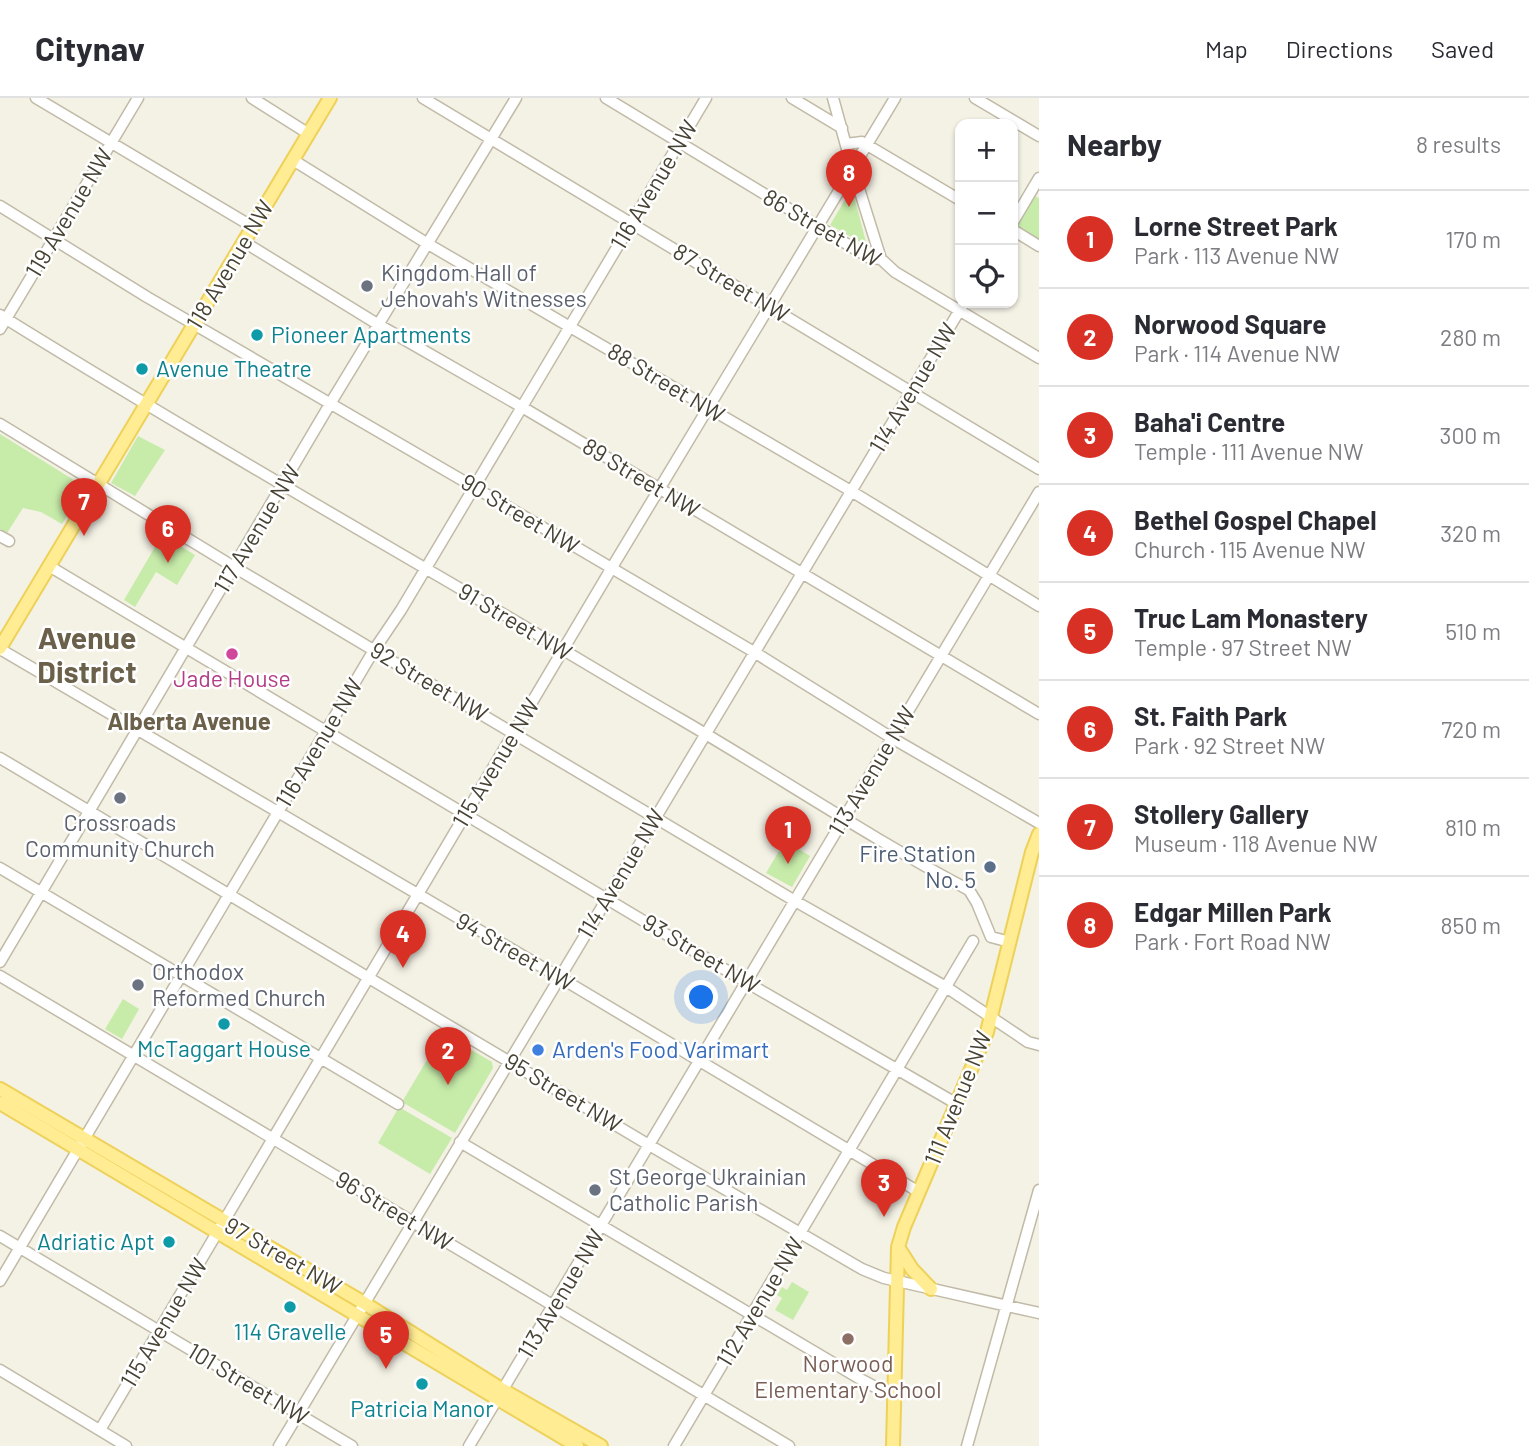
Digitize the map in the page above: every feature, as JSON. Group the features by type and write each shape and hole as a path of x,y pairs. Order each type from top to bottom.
{"main road":[{"name":"118 Avenue NW","path":"0,648 330,98"},
{"name":"111 Avenue NW","path":"893,1446 898,1247 992,1016 1039,834"},
{"name":"97 Street NW","path":"0,1089 81,1144 221,1227 357,1315 500,1395 601,1446"},
{"name":"97 Street NW","path":"0,1103 81,1144"},
{"name":"97 Street NW","path":"221,1227 364,1303 577,1446"},
{"path":"898,1247 912,1269 931,1289"}],"street":[{"path":"36,98 253,227"},
{"name":"119 Avenue NW","path":"0,329 3,317 138,98"},
{"path":"252,98 309,134"},
{"name":"87 Street NW","path":"423,98 1039,469"},
{"name":"117 Avenue NW","path":"0,962 330,404 516,98"},
{"name":"86 Street NW","path":"606,98 870,258 881,259 895,272 955,302"},
{"name":"116 Avenue NW","path":"0,1281 180,975 706,98"},
{"path":"792,98 842,128"},
{"path":"833,98 881,259"},
{"name":"115 Avenue NW","path":"100,1430 562,651 895,98"},
{"path":"975,98 1039,136"},
{"path":"846,144 858,141 867,145 955,197"},
{"name":"88 Street NW","path":"293,160 428,244 850,491 1039,606"},
{"path":"1018,214 1039,178"},
{"name":"90 Street NW","path":"0,206 148,297 754,652 892,738 1039,823"},
{"path":"1018,233 1039,246"},
{"name":"89 Street NW","path":"244,242 379,325 1039,714"},
{"name":"114 Avenue NW","path":"279,1446 961,308"},
{"name":"86 Street NW","path":"965,308 1039,358"},
{"name":"91 Street NW","path":"3,317 282,486 705,734 843,820 969,890 991,937 1010,942"},
{"name":"92 Street NW","path":"0,424 794,901 946,987 1028,1042 1039,1045"},
{"name":"113 Avenue NW","path":"469,1446 1039,492"},
{"name":"93 Street NW","path":"49,566 746,982 957,1104"},
{"name":"94 Street NW","path":"0,648 417,896 559,976 919,1192"},
{"name":"95 Street NW","path":"0,758 872,1275 1039,1313"},
{"path":"0,869 398,1104"},
{"name":"112 Avenue NW","path":"674,1446 973,942"},
{"name":"96 Street NW","path":"0,976 789,1446"},
{"path":"460,1142 876,1388 895,1391"},
{"path":"967,1446 1039,1189"},
{"name":"101 Street NW","path":"0,1236 352,1446"},
{"path":"0,1370 126,1446"}],"green space":[{"path":"852,188 867,246 830,225"},
{"path":"1035,196 1039,198 1039,239 1018,224"},
{"path":"0,434 85,487 62,524 41,512 23,508 7,533 0,529"},
{"path":"138,436 165,450 135,496 111,483"},
{"path":"162,535 195,555 177,585 156,572 135,607 124,600"},
{"path":"785,841 810,856 792,887 766,873"},
{"path":"123,999 139,1009 122,1039 105,1029"},
{"path":"443,1033 492,1062 493,1068 455,1133 402,1102"},
{"path":"399,1107 452,1138 430,1174 378,1143"},
{"path":"792,1282 809,1292 793,1320 775,1310 782,1298 777,1295 782,1287 787,1290"}],"place":[{"name":"Edgar Millen Park","path":"849,207"},
{"name":"Kingdom Hall of Jehovah's Witnesses","path":"367,286"},
{"name":"Pioneer Apartments","path":"257,335"},
{"name":"Avenue Theatre","path":"142,369"},
{"name":"Stollery Gallery","path":"84,536"},
{"name":"St. Faith Park","path":"168,563"},
{"name":"Jade House","path":"232,654"},
{"name":"Crossroads Community Church","path":"120,798"},
{"name":"Lorne Street Park","path":"788,864"},
{"name":"Fire Station No. 5","path":"990,867"},
{"name":"Bethel Gospel Chapel","path":"403,968"},
{"name":"Orthodox Reformed Church","path":"138,985"},
{"name":"McTaggart House","path":"224,1024"},
{"name":"Arden's Food Varimart","path":"538,1050"},
{"name":"Norwood Square","path":"448,1085"},
{"name":"St George Ukrainian Catholic Parish","path":"595,1190"},
{"name":"Baha'i Centre","path":"884,1217"},
{"name":"Adriatic Apt","path":"169,1242"},
{"name":"114 Gravelle","path":"290,1307"},
{"name":"Norwood Elementary School","path":"848,1339"},
{"name":"Truc Lam Monastery","path":"386,1369"},
{"name":"Patricia Manor","path":"422,1384"}],"district":[{"name":"Avenue District","path":"87,656"},
{"name":"Alberta Avenue","path":"189,722"}]}
